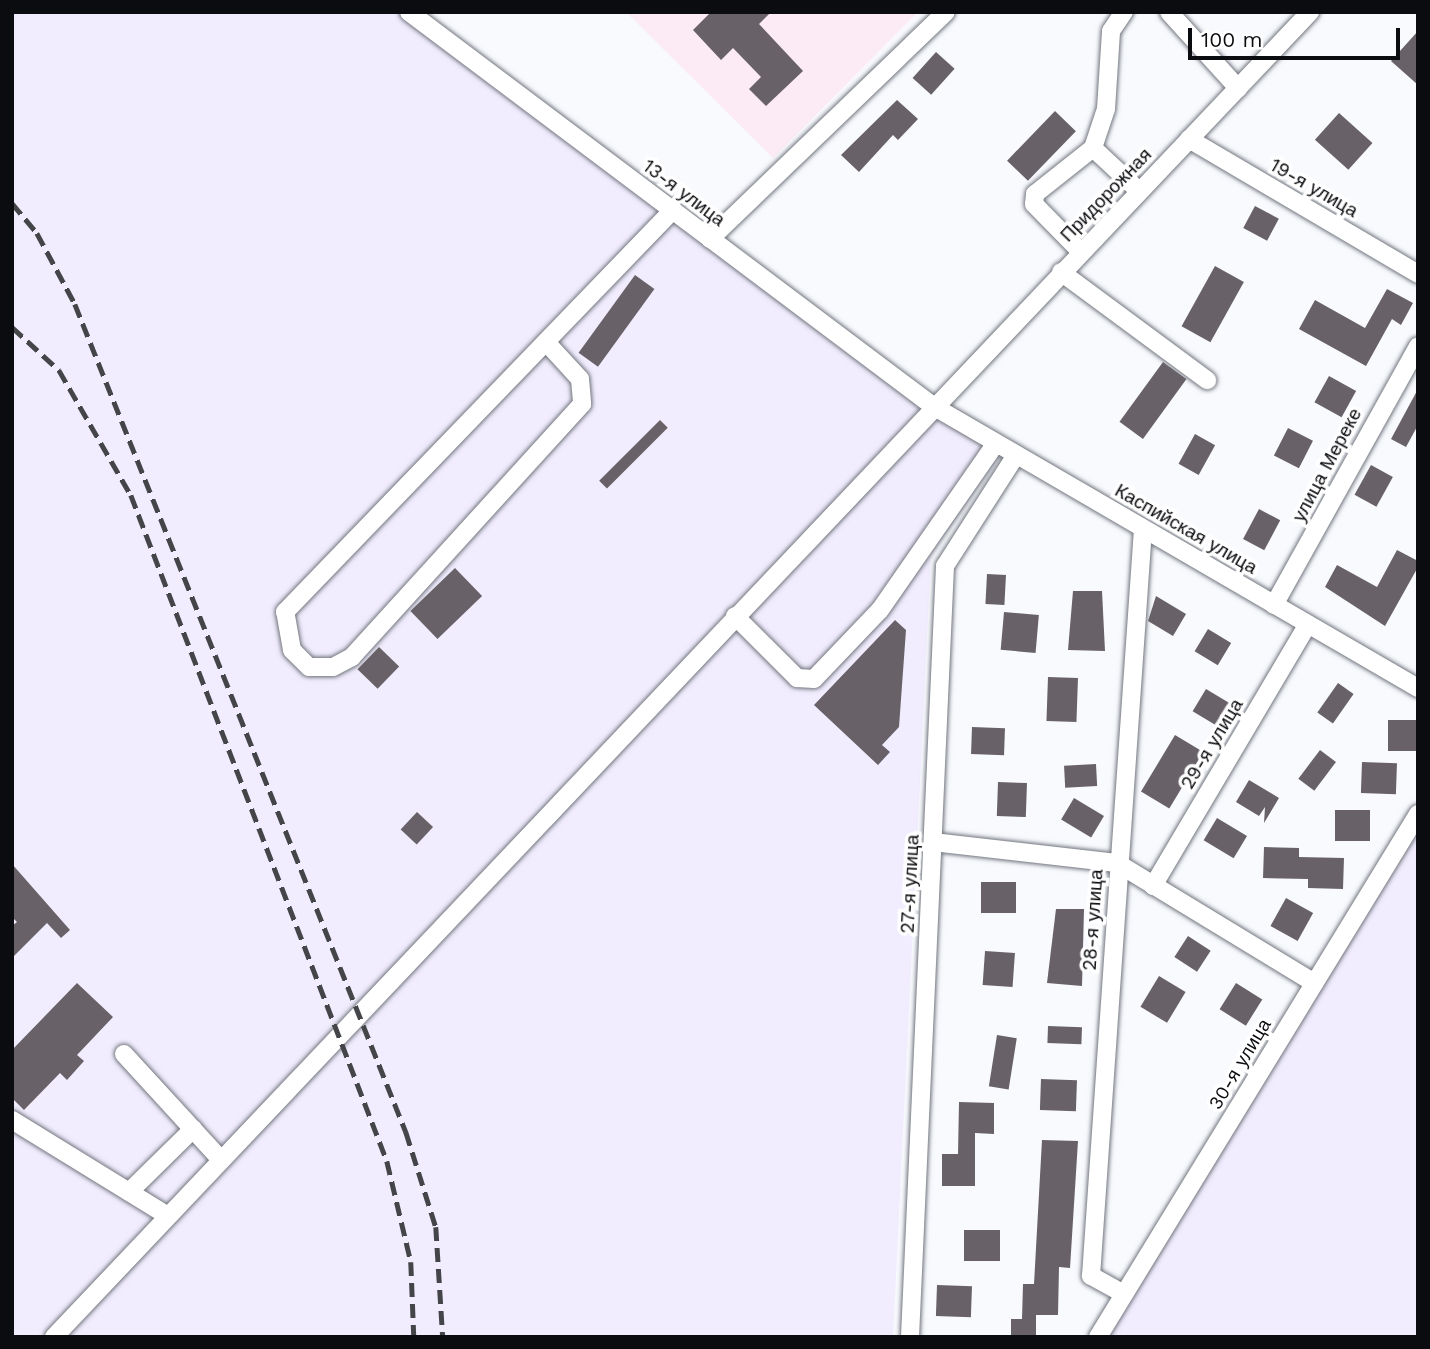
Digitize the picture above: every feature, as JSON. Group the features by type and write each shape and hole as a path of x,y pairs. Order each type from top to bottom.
{"street":[{"name":"13-я улица","path":"409,12 933,406"},
{"path":"710,239 946,12"},
{"path":"1080,252 1033,199 1093,148 1106,109 1111,31 1124,12"},
{"path":"1169,12 1238,88"},
{"name":"Придорожная","path":"54,1337 933,406 1310,12"},
{"name":"19-я улица","path":"1189,139 1418,274"},
{"path":"1093,148 1139,191"},
{"path":"546,342 580,379 582,404 352,657 333,667 309,667 292,650 285,612 673,210"},
{"path":"1061,272 1207,380"},
{"name":"улица Мереке","path":"1274,605 1418,346"},
{"name":"Каспийская улица","path":"933,406 1418,688"},
{"path":"735,616 797,678 814,679 880,611 996,443"},
{"name":"27-я улица","path":"910,1337 945,566 1016,455"},
{"name":"28-я улица","path":"1124,1294 1091,1276 1117,863 1143,529"},
{"name":"29-я улица","path":"1153,886 1308,624"},
{"name":"30-я улица","path":"1098,1337 1418,814"},
{"path":"933,842 1117,863 1314,983"},
{"path":"124,1054 221,1160"},
{"path":"12,1120 168,1216"},
{"path":"129,1192 192,1129"}],"shaded area":[{"path":"12,12 406,12 1000,455 931,555 893,1337 12,1337"},
{"path":"626,12 918,12 773,158"},
{"path":"1418,827 1418,1337 1108,1337"}],"building":[{"path":"711,12 771,12 759,24 803,71 766,106 749,89 761,77 733,48 721,60 693,30"},
{"path":"1418,31 1418,85 1391,61"},
{"path":"936,52 955,69 931,95 913,78"},
{"path":"897,100 918,119 898,140 893,135 859,172 841,155"},
{"path":"1055,111 1076,131 1028,181 1007,161"},
{"path":"1339,113 1372,143 1348,170 1315,140"},
{"path":"1255,206 1279,219 1267,241 1243,228"},
{"path":"1215,266 1244,282 1210,342 1182,326"},
{"path":"635,275 654,289 598,367 579,353"},
{"path":"1387,289 1413,303 1401,325 1392,319 1366,366 1299,329 1315,300 1365,328"},
{"path":"1163,362 1186,379 1143,439 1120,422"},
{"path":"1329,376 1356,391 1342,417 1314,402"},
{"path":"1418,389 1418,425 1406,447 1391,439"},
{"path":"660,420 668,428 607,489 599,481"},
{"path":"1288,428 1313,441 1299,468 1274,456"},
{"path":"1195,434 1215,445 1199,475 1179,464"},
{"path":"1371,465 1393,477 1376,507 1355,495"},
{"path":"1259,509 1280,520 1264,550 1243,539"},
{"path":"1397,550 1418,561 1418,567 1385,626 1325,587 1337,565 1377,587"},
{"path":"455,568 482,596 437,639 410,611"},
{"path":"987,574 1006,575 1004,605 985,604"},
{"path":"1073,591 1102,591 1105,651 1068,650"},
{"path":"1156,596 1186,614 1173,636 1148,621"},
{"path":"1004,612 1039,615 1036,653 1001,650"},
{"path":"895,620 906,630 899,727 882,745 890,752 878,765 814,705"},
{"path":"1208,629 1231,643 1218,665 1195,651"},
{"path":"379,647 399,666 378,689 357,669"},
{"path":"1048,677 1078,678 1076,722 1046,721"},
{"path":"1338,683 1354,694 1333,723 1317,712"},
{"path":"1206,689 1236,707 1223,729 1193,711"},
{"path":"1388,720 1418,720 1418,751 1388,751"},
{"path":"972,727 1005,728 1004,755 971,754"},
{"path":"1175,735 1203,752 1169,809 1141,792"},
{"path":"1320,750 1336,762 1314,791 1298,779"},
{"path":"1362,762 1397,763 1396,794 1361,793"},
{"path":"1096,764 1097,786 1065,788 1064,766"},
{"path":"1249,780 1279,798 1264,823 1265,807 1259,816 1236,802"},
{"path":"998,782 1027,783 1026,817 997,816"},
{"path":"1074,798 1104,816 1091,837 1061,819"},
{"path":"1335,810 1370,810 1370,841 1335,841"},
{"path":"417,812 433,827 417,845 401,830"},
{"path":"1217,818 1247,836 1234,858 1204,840"},
{"path":"1264,847 1299,848 1299,857 1344,858 1343,889 1308,888 1308,879 1263,878"},
{"path":"12,864 70,930 61,938 47,923 12,958 12,926 17,922 12,917"},
{"path":"981,882 1016,882 1016,913 981,913"},
{"path":"1286,898 1313,913 1298,941 1270,926"},
{"path":"1056,909 1084,909 1082,986 1047,983"},
{"path":"1188,936 1211,951 1197,972 1174,957"},
{"path":"985,951 1015,953 1013,987 983,985"},
{"path":"1159,976 1186,992 1167,1023 1140,1007"},
{"path":"77,983 113,1017 77,1055 84,1061 67,1080 60,1073 24,1110 12,1098 12,1050"},
{"path":"1236,983 1262,999 1246,1026 1220,1009"},
{"path":"1048,1026 1082,1027 1081,1044 1047,1043"},
{"path":"997,1035 1017,1038 1009,1089 989,1086"},
{"path":"1041,1079 1077,1080 1076,1111 1040,1110"},
{"path":"959,1102 994,1103 994,1134 975,1133 975,1186 942,1186 942,1154 958,1154"},
{"path":"1042,1140 1078,1141 1070,1268 1059,1267 1058,1315 1036,1315 1036,1337 1011,1337 1011,1319 1022,1319 1023,1284 1034,1284"},
{"path":"964,1230 1000,1230 1000,1261 964,1261"},
{"path":"937,1285 972,1286 971,1317 936,1316"}],"railway":[{"path":"12,203 37,233 75,304 406,1132 436,1227 443,1337"},
{"path":"12,327 59,370 131,495 387,1161 411,1262 414,1337"}]}
